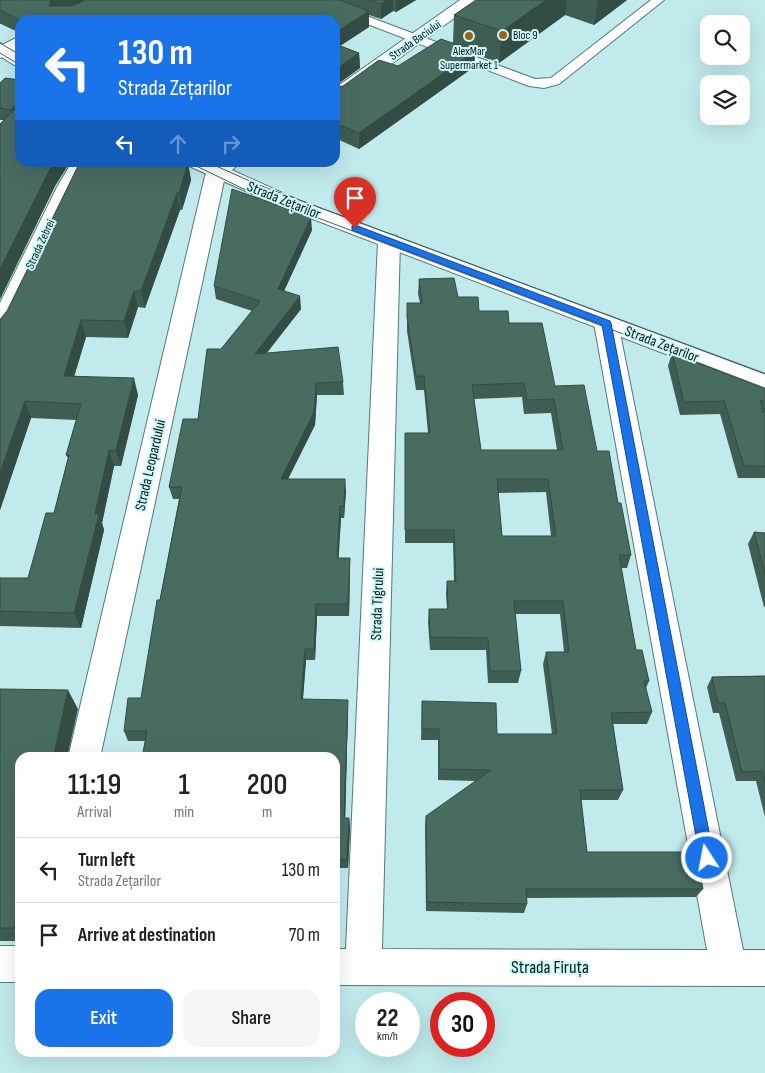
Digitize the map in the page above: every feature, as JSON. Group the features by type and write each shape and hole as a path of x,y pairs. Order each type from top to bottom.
{"street":[{"name":"Strada Baciului","path":"340,93 471,0"},
{"path":"1,50 15,43"},
{"path":"1,50 15,58"},
{"name":"Strada Zebrei","path":"0,327 67,186 79,167"},
{"name":"Strada Leopardului","path":"85,752 214,167"},
{"name":"Strada Zețarilor","path":"216,167 291,204 765,383"},
{"name":"Strada Tigrului","path":"349,967 389,241"},
{"path":"606,323 728,968"},
{"path":"0,964 15,964"},
{"name":"Strada Firuța","path":"349,967 765,968"}],"lane":[{"path":"314,0 533,83 544,84 555,81 658,0"}],"building":[{"path":"0,0 51,0 49,6 72,6 85,0 339,0 369,11 340,30 340,15 15,15 15,18 0,10"},
{"path":"370,0 387,0 381,4"},
{"path":"476,0 546,0 502,31 454,15"},
{"path":"441,39 475,51 359,133 340,125 340,86 379,60 398,66"},
{"path":"340,46 359,53 340,66"},
{"path":"5,78 15,79 15,106 11,110 0,108 0,83"},
{"path":"15,109 15,167 51,167 0,269 0,124"},
{"path":"78,167 187,167 179,193 177,193 141,291 134,291 124,321 81,320 64,376 134,378 116,450 109,450 95,514 99,514 74,613 0,611 0,578 28,578 46,513 54,513 69,455 66,455 81,404 25,401 0,473 0,322"},
{"path":"232,189 311,217 278,289 300,296 255,354 338,347 343,382 316,383 314,412 281,479 345,479 344,506 340,506 337,558 350,558 348,604 316,604 314,649 305,649 301,699 348,700 344,818 349,818 347,860 340,859 340,752 143,752 147,731 124,731 128,698 141,698 157,600 160,600 182,487 169,487 183,419 198,419 207,349 221,349 260,301 214,286"},
{"path":"454,278 458,297 478,297 479,311 508,311 509,323 542,323 555,386 584,385 597,451 609,451 618,503 621,503 631,555 619,555 636,650 642,650 649,681 644,681 652,712 611,713 623,790 580,790 587,852 696,852 703,889 526,889 527,904 427,902 426,816 491,770 439,769 439,729 422,729 422,701 496,703 497,734 557,734 546,652 569,652 563,601 514,601 521,671 490,671 488,638 430,637 429,609 448,609 447,581 456,581 454,530 405,530 405,433 430,433 424,376 416,376 407,317 407,303 422,303 419,279","holes":["524,383 527,400 554,399 563,450 481,450 472,385","497,479 548,479 556,536 502,536"]},
{"path":"672,353 765,389 765,401 760,401 765,414 765,466 744,466 724,401 684,402"},
{"path":"754,532 765,533 765,574"},
{"path":"765,676 765,782 762,771 742,772 725,703 718,703 712,677"},
{"path":"0,689 68,690 54,752 15,752 15,924 14,928 0,928"}],"tram line":[{"path":"0,43 15,52"},
{"path":"0,53 15,62"},
{"path":"198,167 250,192 765,388"},
{"path":"218,167 259,185 765,374"}],"place":[{"name":"Bloc 9","path":"503,35"},
{"name":"AlexMar Supermarket 1","path":"469,36"}],"route":[{"path":"355,228 606,323 707,858"}]}
